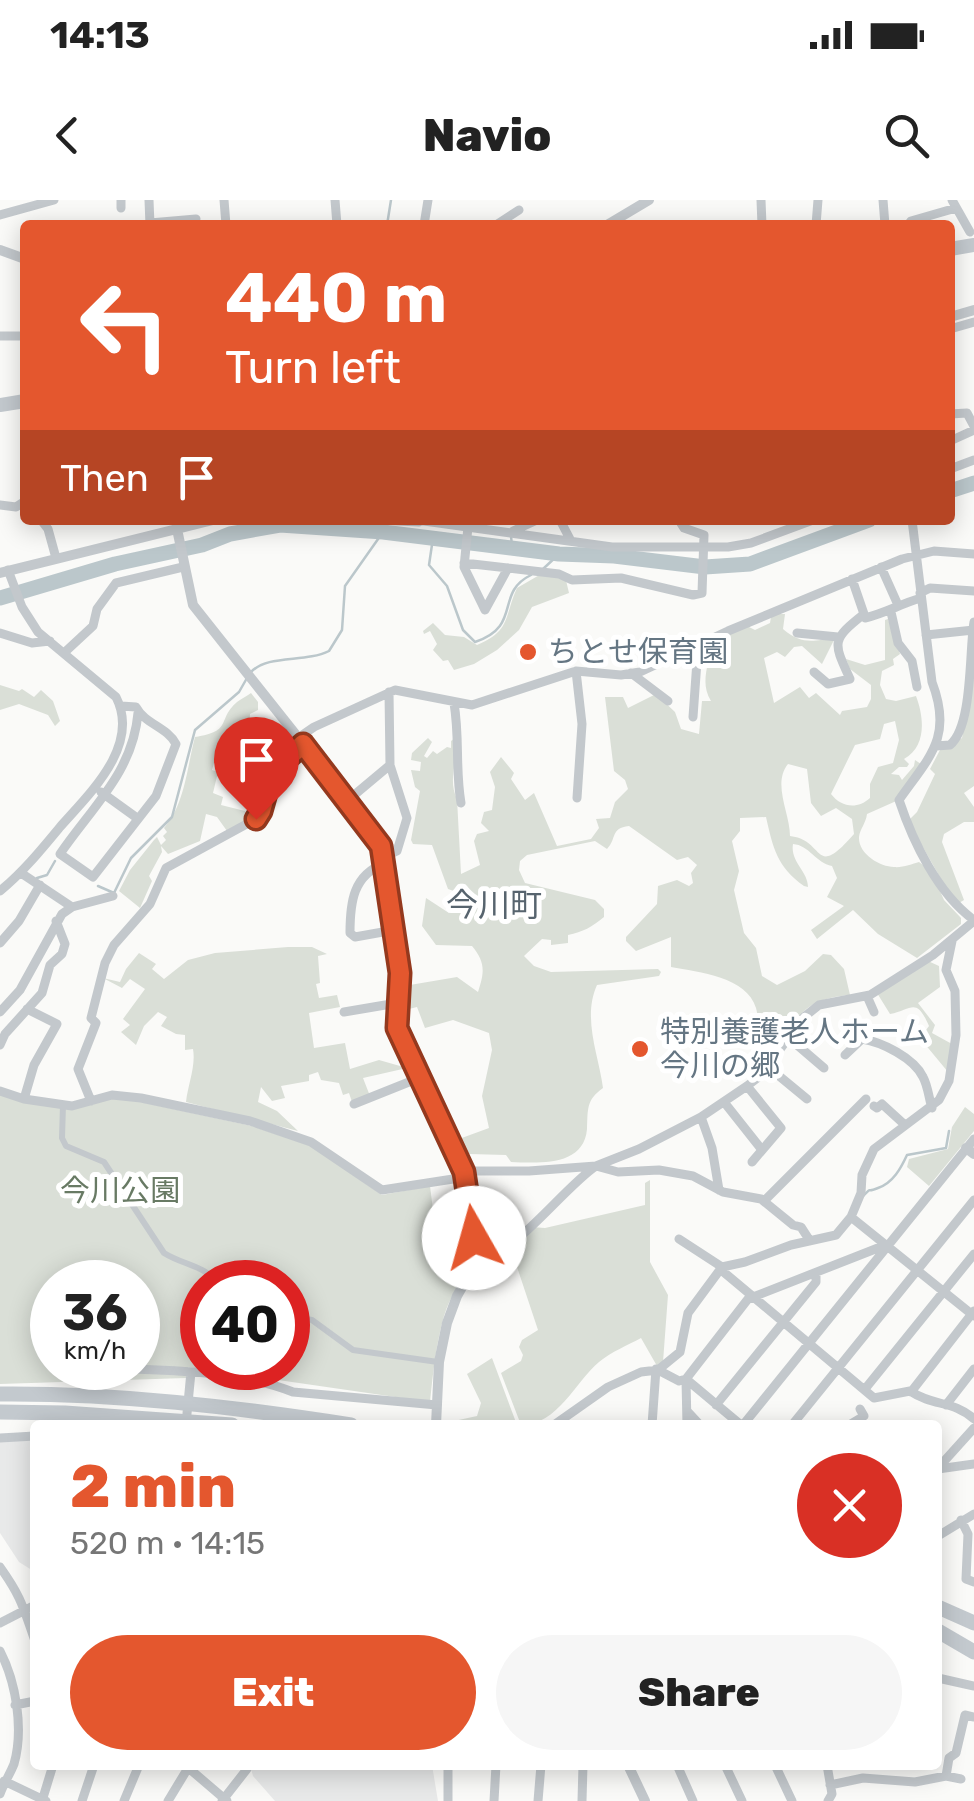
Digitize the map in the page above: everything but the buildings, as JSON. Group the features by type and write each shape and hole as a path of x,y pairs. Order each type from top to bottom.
{"highway":[{"path":"0,1394 153,1400 319,1420"},
{"path":"0,1412 162,1420"},
{"path":"942,1608 974,1620"},
{"path":"942,1631 974,1643"},
{"path":"942,1632 974,1652"}],"street":[{"path":"0,215 22,205 54,200"},
{"path":"334,200 338,220"},
{"path":"338,213 343,200"},
{"path":"614,220 648,200"},
{"path":"914,220 954,204 972,240"},
{"path":"503,220 518,210"},
{"path":"173,220 191,217"},
{"path":"955,414 967,413 974,428"},
{"path":"45,525 56,558"},
{"path":"0,891 21,873 94,787 116,751 122,730 121,706 108,688 30,622 4,571 172,525"},
{"path":"176,525 193,605 373,832 385,860 400,973 400,1038 465,1174 476,1261 452,1308 439,1362 436,1420"},
{"path":"438,525 468,531 509,527 571,541 705,552 752,544 801,525"},
{"path":"563,525 571,541"},
{"path":"464,560 558,574 572,580 621,578 702,593 704,535 682,525"},
{"path":"476,1261 490,1259 511,1246 568,1186 596,1166 701,1118 748,1086 804,1017 819,1005 867,996 952,941 974,921 945,893 914,840 899,800 942,732 913,525"},
{"path":"468,531 464,560 485,610 508,568"},
{"path":"91,1101 78,1069 96,1023 91,1018 92,1005 114,945 150,904 166,868 256,819 272,772 314,726 389,692 402,690 472,705 576,672 631,673 917,554 974,554"},
{"path":"65,652 93,626 97,609 116,583 183,564"},
{"path":"882,567 894,608 898,643 912,661 917,687"},
{"path":"852,579 866,618 930,588 974,590"},
{"path":"797,633 838,637 864,614"},
{"path":"926,635 974,627 970,685 958,739 950,746 936,746"},
{"path":"0,633 32,642 50,642"},
{"path":"814,672 828,684 850,679 838,658 838,637"},
{"path":"693,717 698,647"},
{"path":"576,672 582,724 577,798"},
{"path":"631,673 668,702"},
{"path":"389,692 390,764 407,818 397,851 354,888 350,933 355,937 394,930"},
{"path":"454,703 461,750 456,774 461,803"},
{"path":"121,706 136,707 138,713 131,751 105,795 60,854 93,877 156,796 176,744 138,713"},
{"path":"347,801 390,764"},
{"path":"94,787 137,818"},
{"path":"21,873 72,907"},
{"path":"0,943 40,886"},
{"path":"0,1012 20,990 56,921 72,907 113,896"},
{"path":"0,1045 5,1034 42,993 50,965 62,954 64,944 56,921"},
{"path":"561,1420 608,1387 657,1369 680,1352 688,1314 721,1268 836,1235 851,1217 862,1193 866,1162 874,1148 932,1108 949,1081 956,1035 954,991 946,970 952,941"},
{"path":"867,996 874,1012"},
{"path":"344,1012 397,1003"},
{"path":"24,1098 34,1065 57,1024 28,1009"},
{"path":"790,1038 824,1068"},
{"path":"845,1056 862,1040 876,1041 914,1064 924,1077 932,1108"},
{"path":"768,1066 808,1099"},
{"path":"354,1104 419,1078"},
{"path":"748,1086 781,1128 752,1162"},
{"path":"0,1091 63,1105 112,1095 142,1098 250,1121 311,1142 382,1190 465,1174 596,1166 618,1172 678,1172 719,1190 764,1201 801,1227 810,1242"},
{"path":"724,1102 762,1150"},
{"path":"764,1201 871,1103 877,1108 882,1104 906,1126"},
{"path":"63,1105 62,1138 66,1146 104,1162 164,1253 180,1262"},
{"path":"701,1118 712,1148 719,1190"},
{"path":"746,1420 886,1245 971,1147"},
{"path":"796,1420 974,1200"},
{"path":"851,1217 973,1314 912,1392"},
{"path":"679,1240 721,1268 874,1398 912,1392 929,1402 963,1408 974,1419"},
{"path":"687,1420 686,1380 753,1296 886,1245"},
{"path":"869,1394 942,1291 974,1254"},
{"path":"716,1405 816,1282 816,1273"},
{"path":"310,1320 352,1350 439,1362"},
{"path":"657,1369 679,1381 686,1380 736,1420"},
{"path":"652,1420 657,1369"},
{"path":"946,1405 974,1369"},
{"path":"187,1420 190,1390"},
{"path":"287,1390 437,1406"},
{"path":"688,1412 695,1420"},
{"path":"942,1464 974,1428"},
{"path":"0,1438 30,1436"},
{"path":"942,1468 974,1464"},
{"path":"942,1533 974,1514"},
{"path":"961,1520 968,1534 966,1579 974,1582"},
{"path":"0,1567 30,1607"},
{"path":"0,1623 30,1608"},
{"path":"0,1651 12,1678 18,1730 14,1764 0,1794"},
{"path":"942,1679 974,1686"},
{"path":"15,1705 30,1702"},
{"path":"946,1776 965,1714 974,1717"},
{"path":"4,1781 43,1800 51,1770"},
{"path":"82,1801 92,1770"},
{"path":"124,1801 137,1770"},
{"path":"168,1801 185,1770"},
{"path":"191,1770 224,1800 246,1770"},
{"path":"448,1770 448,1801"},
{"path":"494,1801 496,1770"},
{"path":"538,1801 540,1770"},
{"path":"582,1801 583,1770"},
{"path":"632,1770 644,1801"},
{"path":"679,1770 694,1801"},
{"path":"728,1770 742,1801"},
{"path":"777,1770 792,1801"},
{"path":"827,1770 830,1800"},
{"path":"830,1785 862,1778 915,1782 946,1776 962,1779"}],"shaded area":[{"path":"30,1432 30,1569 19,1562 0,1533 0,1436"},
{"path":"251,1770 433,1770 438,1801 275,1801"}],"green space":[{"path":"548,570 564,572 569,593 532,607 519,630 497,650 454,670 448,660 443,661 433,650 437,644 430,631 423,631 433,623 445,635 464,637 477,645 488,640 505,622 517,588"},
{"path":"785,614 783,629 802,640 835,638 822,664 802,646 794,647 785,657 777,652 764,658 774,703 800,687 809,698 816,693 840,715 842,711 867,707 871,699 871,685 850,669 846,659 865,665 885,660 888,619 900,654 893,659 894,665 882,671 880,685 886,699 916,696 922,722 917,747 904,759 909,764 891,774 902,780 915,760 924,766 903,798 867,814 860,843 866,854 882,865 900,867 919,862 931,871 961,924 917,958 878,934 853,910 817,939 811,930 844,906 827,897 837,878 832,866 793,844 794,856 807,881 808,887 804,886 778,856 766,817 740,818 740,831 732,841 739,871 734,890 744,933 756,948 762,976 777,985 805,971 823,954 831,955 844,969 850,995 821,1001 803,1012 773,1053 758,1040 756,1008 743,989 721,978 671,967 671,937 636,951 626,941 657,904 658,886 677,880 689,886 693,883 691,873 697,865 688,857 677,860 629,826 616,832 607,849 595,841 527,855 520,861 519,870 525,883 595,900 604,909 604,917 595,924 568,935 568,943 551,945 551,940 542,939 524,956 534,966 551,972 661,972 659,976 597,985 591,1024 603,1088 591,1101 584,1141 578,1150 558,1160 534,1163 511,1162 506,1155 469,1154 459,1139 489,1128 482,1096 492,1050 489,1033 453,1020 425,1028 417,1007 401,1011 404,986 457,977 478,992 483,972 472,946 436,945 422,926 426,898 449,913 463,903 462,894 448,889 432,845 413,844 411,840 420,791 415,787 411,770 420,771 421,762 411,760 412,753 428,738 432,742 424,756 427,758 433,751 437,754 451,748 455,738 453,784 461,874 480,865 474,841 477,834 489,831 481,823 484,812 492,810 495,787 490,772 501,757 514,773 511,779 525,800 534,793 557,846 591,839 599,828 596,819 610,818 615,802 628,789 625,780 614,771 605,697 623,697 628,708 656,694 675,712 681,729 699,734 702,701 711,701 705,680 711,642 747,626 755,630 770,623 771,617","holes":["895,721 899,740 893,763 878,767 870,784 870,798 855,805 839,802 831,794 855,745 880,739 884,724","788,764 807,769 811,803 821,816 836,808 852,819 854,834 832,855 820,854 801,839 790,836 782,790 783,772"]},
{"path":"974,666 974,786 964,793 974,807 974,822 964,822 944,834 942,842 964,900 959,903 949,893 908,821 917,812 935,774 930,769 940,750 962,738"},
{"path":"0,685 22,689 34,697 41,690 53,701 60,721 55,726 48,715 19,704 0,710"},
{"path":"251,693 258,702 258,710 250,714 249,735 241,742 251,757 262,763 263,773 254,772 252,778 222,772 223,764 214,763 212,770 218,772 213,793 223,797 221,805 245,811 249,819 227,831 217,817 206,814 200,841 168,854 161,846 140,908 119,891 154,840 157,837 161,845 166,840 164,828 181,797 195,737 215,732 231,708"},
{"path":"312,947 327,954 318,956 319,998 337,995 340,1007 309,1013 314,1048 345,1043 350,1069 379,1060 407,1068 363,1078 370,1096 352,1102 349,1093 343,1095 339,1083 321,1080 318,1072 309,1075 309,1081 281,1086 285,1098 272,1101 261,1087 258,1102 277,1111 298,1131 186,1102 194,1055 193,1049 185,1050 185,1035 161,1026 167,1017 158,1012 144,1026 136,1045 121,1032 130,1025 123,1019 145,989 130,979 122,988 103,978 120,982 139,953 156,964 152,969 164,979 188,960 215,953"},
{"path":"928,961 939,966 940,987 918,1003 935,1025 932,1033 952,1044 948,1072 924,1043 925,1038 916,1036 929,1026 921,1011 913,1007 890,1014 877,993"},
{"name":"今川公園","path":"0,1094 65,1109 113,1096 252,1126 311,1146 382,1195 430,1186 437,1241 471,1235 467,1269 448,1304 441,1327 430,1402 310,1385 310,1260 180,1260 180,1378 160,1379 160,1260 30,1260 30,1383 0,1384"},
{"path":"965,1107 974,1114 974,1131 929,1186 907,1167 909,1159 948,1149 952,1127"},
{"path":"650,1180 650,1262 668,1295 663,1362 657,1366 641,1338 599,1362 545,1418 519,1420 501,1373 521,1361 522,1340 538,1330 511,1249 531,1227 545,1228 645,1205 645,1183"},
{"path":"492,1358 515,1420 459,1420 477,1416 481,1403 467,1374"}],"waterway":[{"path":"388,220 391,200"},
{"path":"955,484 974,482"},
{"path":"955,489 974,483"},
{"path":"0,598 115,564 202,545 230,534 280,525"},
{"path":"280,525 383,532 705,567 750,564 855,525"},
{"path":"251,672 267,663 329,651 342,630 345,586 383,532"},
{"path":"511,536 512,546"},
{"path":"433,538 429,565 447,586 463,630 475,642 499,627 513,591 531,575"},
{"path":"765,557 785,546"},
{"path":"543,569 559,554"},
{"path":"98,886 114,893 131,858 172,817 195,730 239,692 247,678"},
{"path":"37,878 47,875 55,861"},
{"path":"863,1196 892,1179 907,1155 946,1148 949,1131"}],"place":[{"name":"ちとせ保育園","path":"528,652"},
{"name":"特別養護老人ホーム 今川の郷","path":"640,1049"}],"district":[{"name":"今川町","path":"494,905"}],"route":[{"path":"256,819 272,772 303,744 378,839 386,863 399,960 397,1028 464,1172 474,1238"}]}
